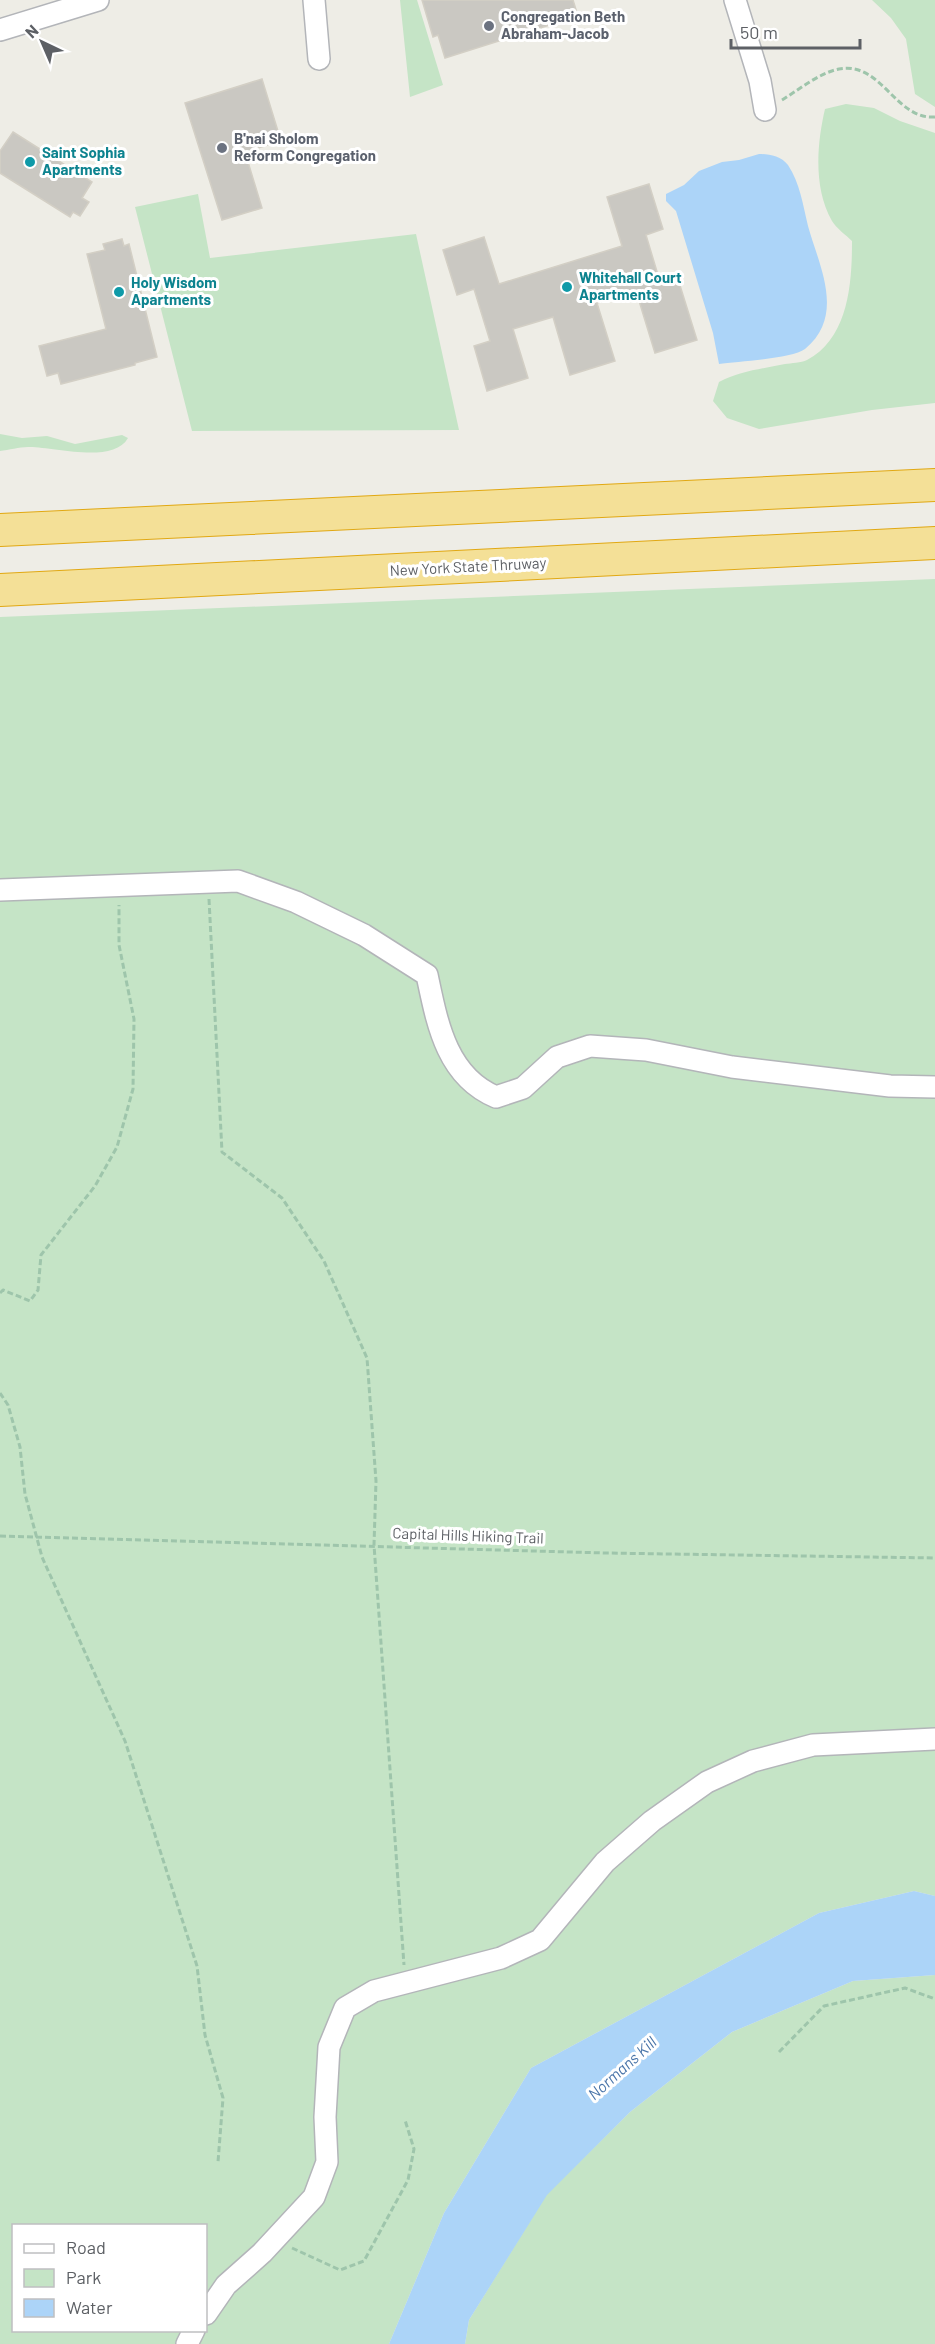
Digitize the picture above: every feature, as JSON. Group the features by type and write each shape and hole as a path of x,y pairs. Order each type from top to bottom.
{"highway":[{"path":"0,530 935,484"},
{"name":"New York State Thruway","path":"0,590 935,543"}],"street":[{"path":"0,30 98,0"},
{"path":"314,0 319,59"},
{"path":"735,0 760,81 765,110"},
{"path":"0,890 238,882 296,903 364,935 427,975 440,1034 459,1070 480,1090 496,1097 523,1088 557,1057 590,1046 646,1050 732,1067 890,1086 935,1087"},
{"path":"207,2313 226,2285 275,2239 314,2196 327,2162 325,2117 329,2047 345,2008 374,1991 405,1985 501,1958 540,1940 605,1862 652,1821 707,1782 753,1761 813,1744 935,1738"}],"path":[{"path":"765,110 822,76 851,68 878,80 912,111 935,117"},
{"path":"208,883 222,1152 282,1198 324,1261 367,1358 376,1481 374,1545 405,1985"},
{"path":"0,1293 3,1290 30,1301 38,1290 41,1256 95,1186 117,1147 132,1089 134,1019 119,945 119,886"},
{"path":"0,1393 8,1405 20,1447 25,1494 42,1557 125,1741 197,1966 206,2035 223,2098 218,2162"},
{"name":"Capital Hills Hiking Trail","path":"0,1536 605,1553 935,1558"},
{"path":"779,2052 824,2006 905,1988 935,1999"},
{"path":"275,2239 340,2270 364,2261 408,2180 414,2149 405,2120"}],"green space":[{"path":"400,0 417,0 443,85 410,97"},
{"path":"872,0 935,0 935,107 915,94 906,39 891,18"},
{"path":"846,104 874,108 900,121 935,133 935,403 872,410 759,429 727,418 713,401 719,382 751,371 807,360 832,338 845,308 851,274 852,241 834,224 826,208 818,165 825,109"},
{"path":"198,194 210,258 416,234 459,430 192,431 135,207"},
{"path":"0,434 22,438 47,436 75,444 122,435 128,438 120,446 109,451 81,452 21,447 0,451"},
{"path":"935,579 935,1896 914,1891 819,1913 531,2068 444,2213 389,2344 0,2344 0,617"},
{"path":"935,1975 935,2344 465,2344 469,2320 546,2195 630,2112 732,2032 853,1981"}],"water":[{"path":"759,154 782,159 795,179 823,274 827,306 824,321 817,336 805,349 789,355 719,364 713,333 676,211 666,201 666,194 684,185 699,171 722,162"},
{"name":"Normans Kill","path":"914,1891 935,1896 935,1975 853,1981 732,2032 630,2112 547,2195 469,2320 465,2344 389,2344 444,2213 531,2068 819,1913"}],"building":[{"name":"Congregation Beth Abraham-Jacob","path":"422,0 573,0 578,16 445,58 438,35 433,37"},
{"name":"B'nai Sholom Reform Congregation","path":"262,79 281,141 245,152 262,208 222,220 185,103"},
{"name":"Saint Sophia Apartments","path":"13,132 92,182 82,198 89,202 80,216 73,212 70,217 0,173 0,151"},
{"name":"Whitehall Court Apartments","path":"649,184 663,229 646,235 661,285 678,279 697,340 655,353 636,291 597,303 615,361 570,375 553,317 513,329 528,378 487,391 474,346 490,341 474,289 457,295 443,250 484,237 499,284 622,246 607,197"},
{"name":"Holy Wisdom Apartments","path":"122,239 124,246 129,244 157,357 61,384 58,373 47,376 39,346 106,329 87,254 105,250 103,244"}],"place":[{"name":"Congregation Beth Abraham-Jacob","path":"489,26"},
{"name":"B'nai Sholom Reform Congregation","path":"222,148"},
{"name":"Saint Sophia Apartments","path":"30,162"},
{"name":"Whitehall Court Apartments","path":"567,287"},
{"name":"Holy Wisdom Apartments","path":"119,292"}]}
